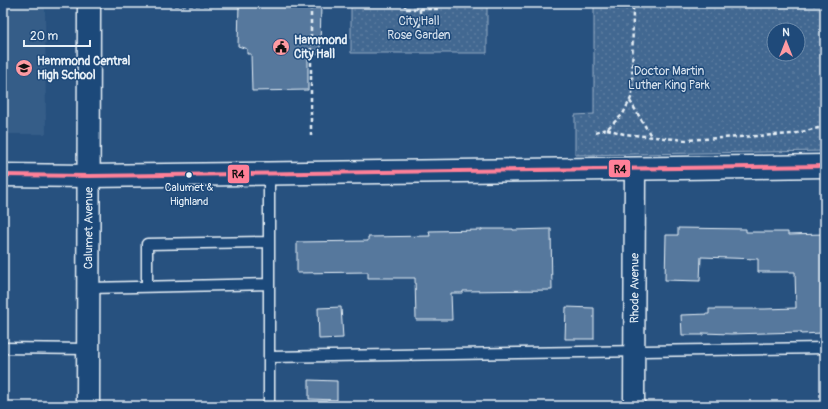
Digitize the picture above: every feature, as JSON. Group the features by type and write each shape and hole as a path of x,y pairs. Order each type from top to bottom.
{"street":[{"name":"Calumet Avenue","path":"88,406 89,3"},
{"path":"3,175 89,176 825,166"},
{"name":"Rhode Avenue","path":"634,406 635,169"}],"lane":[{"path":"269,174 269,406"},
{"path":"147,286 147,244 268,242"},
{"path":"89,288 269,284"},
{"path":"3,348 88,350"},
{"path":"269,358 825,348"}],"path":[{"path":"311,3 311,136"},
{"path":"405,3 405,9 438,9 438,3"},
{"path":"595,132 607,129 623,114 632,96 633,3"},
{"path":"126,5 223,5"},
{"path":"420,9 420,30"},
{"path":"629,101 652,137"},
{"path":"607,129 624,134 685,140 793,134 818,128 825,128"}],"shaded area":[{"name":"Hammond Central High School","path":"3,3 45,3 46,134 3,134"}],"green space":[{"name":"City Hall Rose Garden","path":"351,3 487,3 487,53 351,53"},
{"name":"Doctor Martin Luther King Park","path":"594,3 825,3 825,151 575,155 575,115 594,114"}],"building":[{"name":"Hammond City Hall","path":"239,3 321,3 320,54 308,55 308,90 252,91 251,54 247,54 247,49 238,46"},
{"path":"678,228 746,229 746,232 788,232 788,235 823,234 823,284 821,284 822,333 703,333 703,335 682,335 681,315 709,314 709,309 796,308 795,272 758,272 758,259 701,257 700,281 665,280 666,235 678,235"},
{"path":"551,229 552,290 463,291 463,293 451,293 452,320 416,320 415,278 368,278 368,272 297,273 297,242 368,241 368,237 430,236 429,231"},
{"path":"341,307 343,338 319,339 318,308"},
{"path":"566,307 594,308 594,339 565,339"},
{"path":"309,380 337,381 337,400 309,399"}],"transit line":[{"name":"R4","path":"3,175 89,176 825,166"}],"place":[{"name":"Hammond City Hall","path":"281,47"},
{"name":"Hammond Central High School","path":"24,68"},
{"name":"Calumet & Highland","path":"189,175"}]}
